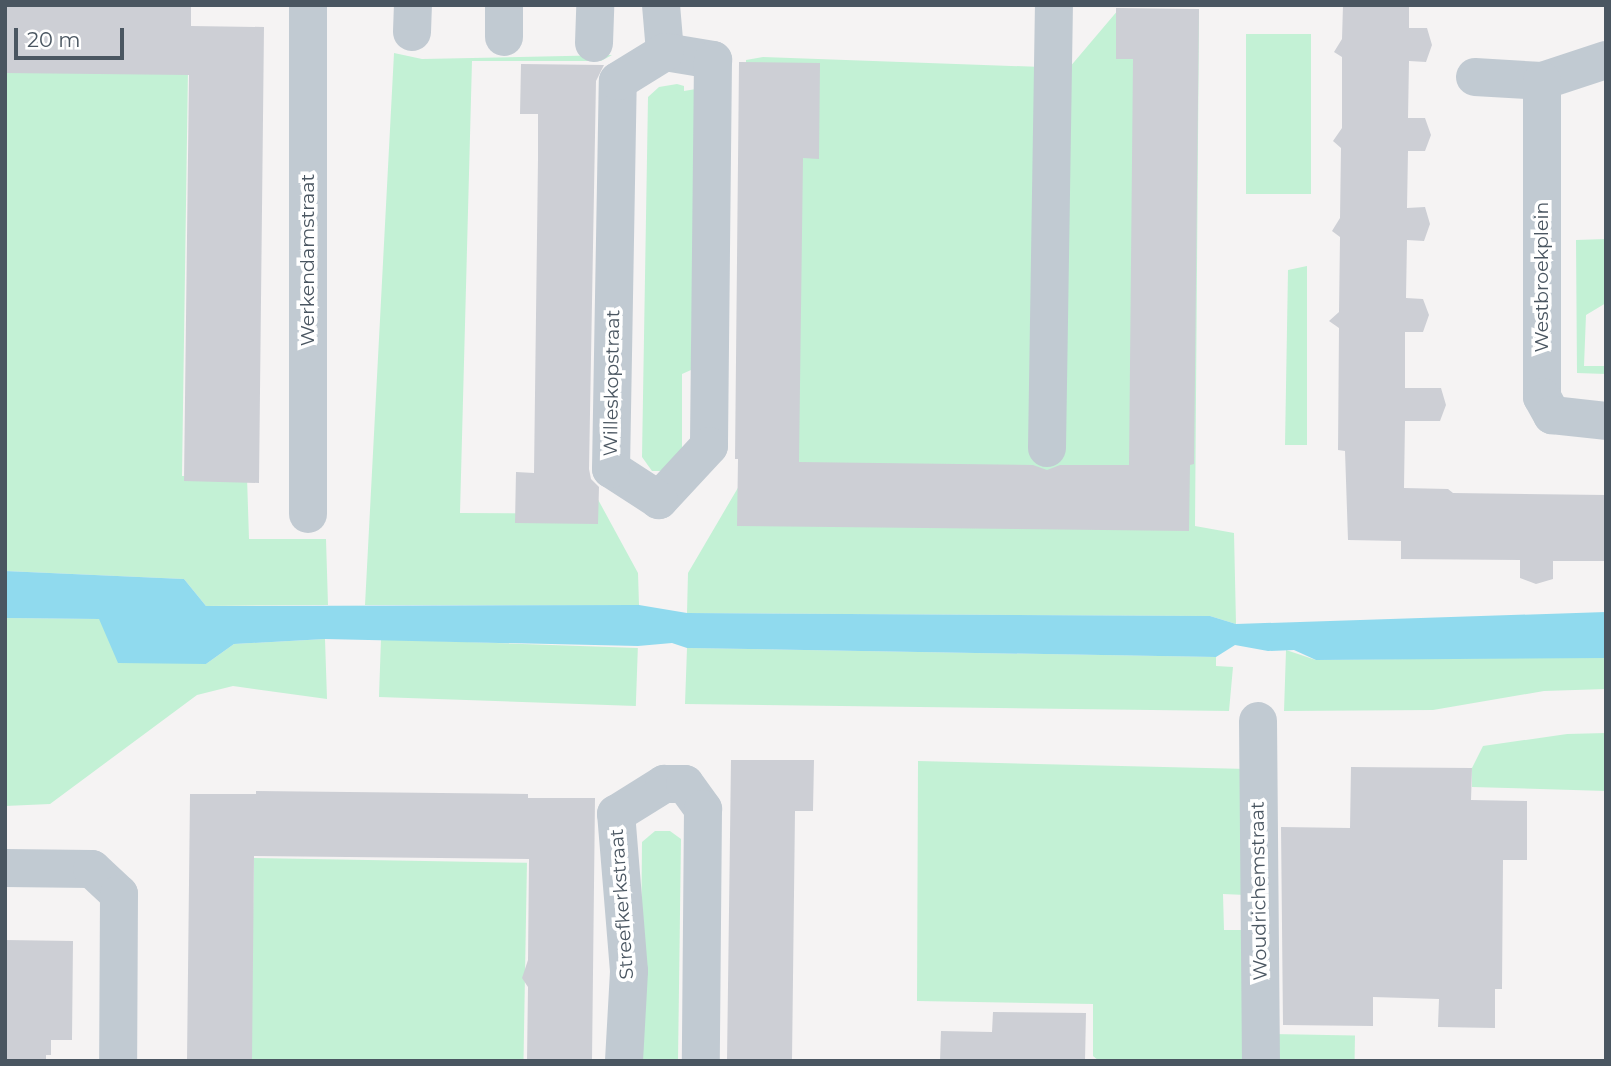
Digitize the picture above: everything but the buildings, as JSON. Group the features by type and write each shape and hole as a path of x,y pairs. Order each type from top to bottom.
{"street":[{"name":"Werkendamstraat","path":"308,5 308,514"},
{"path":"594,43 595,5"},
{"path":"661,5 665,52"},
{"path":"1047,449 1054,5"},
{"name":"Willeskopstraat","path":"665,52 713,60 710,432 709,446 659,500 611,469 618,81 665,52"},
{"path":"1475,77 1542,81 1606,60"},
{"name":"Westbroekplein","path":"1542,81 1542,397 1552,415 1606,421"},
{"name":"Woudrichemstraat","path":"1258,721 1261,1061"},
{"name":"Streefkerkstraat","path":"624,1061 629,971 616,814 664,784 685,784 703,809 701,1061"},
{"path":"5,868 92,869 119,894 118,1061"}],"green space":[{"path":"1119,9 1199,10 1195,526 1234,533 1236,624 1210,616 687,613 688,573 739,486 746,60 763,57 1069,68"},
{"path":"1246,34 1311,34 1311,194 1246,194"},
{"path":"394,53 422,59 612,55 601,61 472,61 460,513 595,514 595,494 638,573 639,605 365,605"},
{"path":"5,66 188,69 182,476 247,477 249,539 326,539 328,605 206,606 184,579 5,571"},
{"path":"677,84 684,86 684,91 696,89 691,370 682,374 682,461 667,471 652,471 642,457 648,97 659,87"},
{"path":"1606,239 1606,303 1586,315 1584,366 1606,366 1606,374 1577,373 1576,240"},
{"path":"1307,266 1307,445 1285,445 1288,270"},
{"path":"5,618 99,619 206,664 234,644 325,639 327,699 233,686 197,695 50,804 5,806"},
{"path":"381,639 638,648 636,706 379,697"},
{"path":"687,648 1216,657 1216,666 1233,667 1229,711 685,704"},
{"path":"1286,650 1316,660 1606,658 1606,689 1544,691 1433,710 1284,711"},
{"path":"1606,733 1606,791 1472,787 1472,768 1483,746 1567,734"},
{"path":"918,761 1248,769 1246,895 1223,894 1224,930 1245,930 1245,1061 1099,1061 1093,1056 1093,1004 917,1001"},
{"path":"655,831 670,831 681,839 678,1061 640,1061 642,842"},
{"path":"254,858 527,863 523,1061 250,1061"},
{"path":"1272,1034 1355,1035 1355,1061 1272,1061"}],"water":[{"path":"5,571 184,579 206,606 639,605 687,613 1210,616 1236,624 1606,612 1606,658 1316,660 1294,650 1268,651 1235,645 1216,657 687,648 672,643 638,646 325,639 234,644 206,664 118,663 99,619 5,618"}]}
